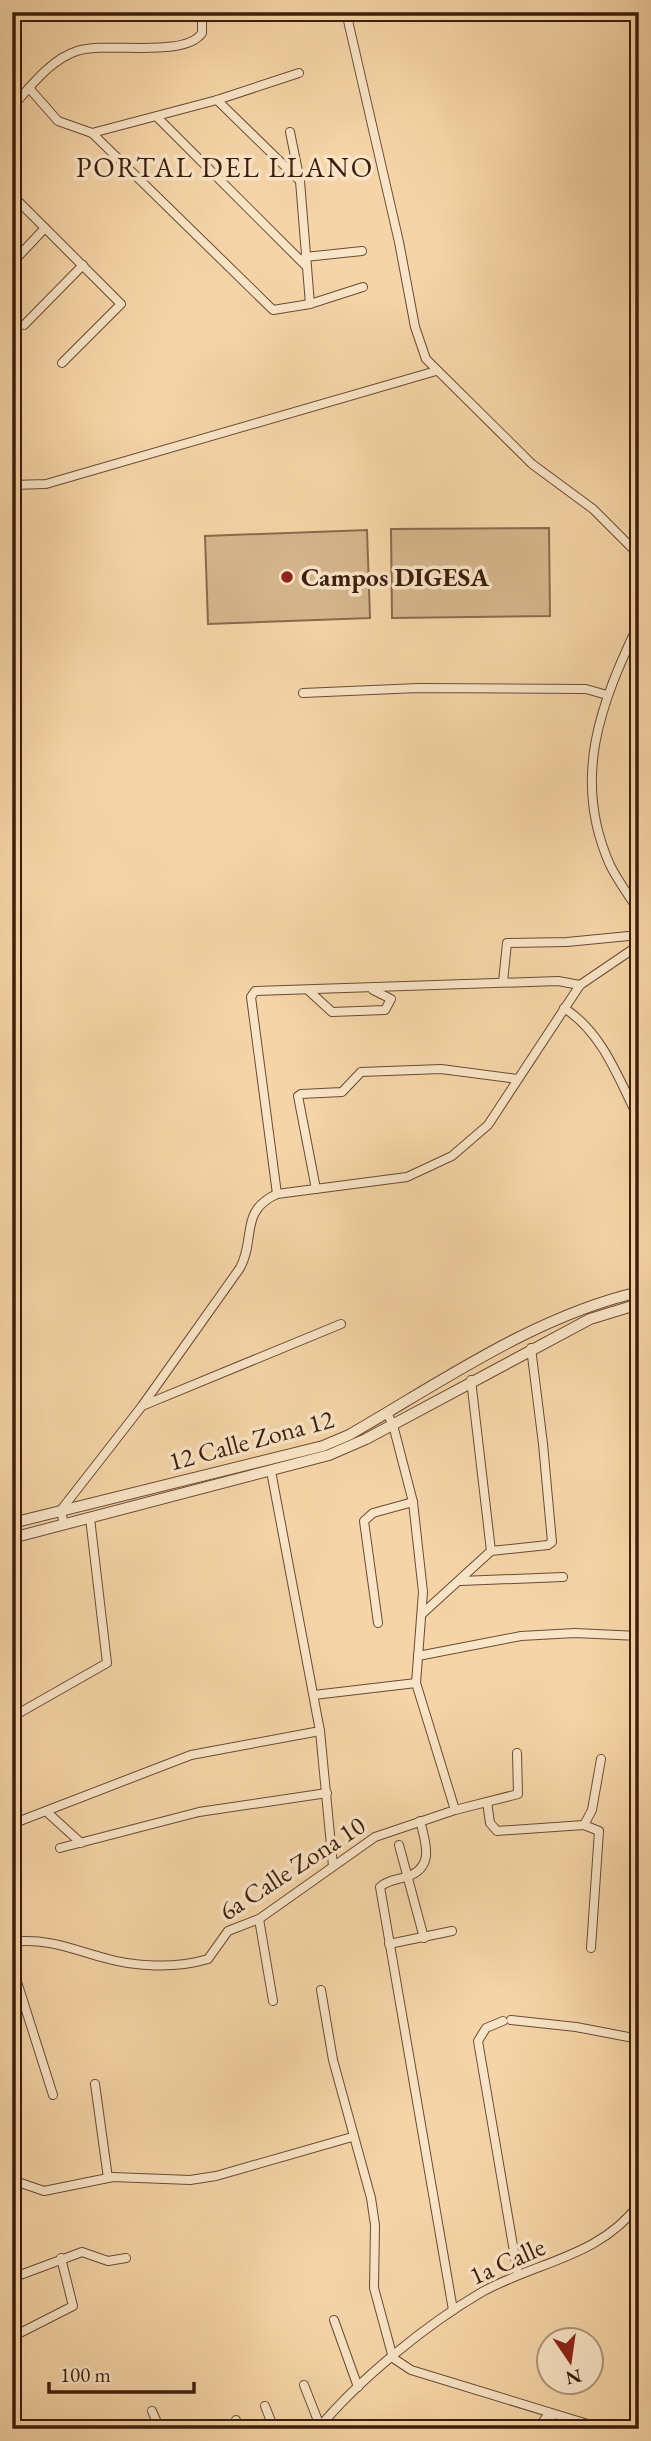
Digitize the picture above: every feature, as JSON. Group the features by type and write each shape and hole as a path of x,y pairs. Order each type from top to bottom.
{"street":[{"path":"12,107 62,58 78,50 169,46 195,40 204,30 202,12"},
{"path":"346,12 393,216 417,337 426,359 492,421 532,464 593,509 639,555"},
{"path":"92,132 217,100 299,73"},
{"path":"29,88 58,121 92,132 274,310 310,304 363,287"},
{"path":"217,100 300,181"},
{"path":"157,117 307,267"},
{"path":"290,132 300,181 310,304"},
{"path":"12,195 121,304 62,363"},
{"path":"12,263 45,228"},
{"path":"306,257 362,251"},
{"path":"24,325 83,265"},
{"path":"12,485 46,484 436,371"},
{"path":"639,623 607,695 594,740 593,805 610,865 639,911"},
{"path":"303,693 432,688 586,689 607,695"},
{"path":"503,982 507,943 567,942 639,935"},
{"path":"64,1525 61,1510 142,1406 240,1268 247,1250 252,1215 260,1205 277,1194 407,1177 441,1163 478,1136 580,985 639,946"},
{"path":"277,1194 251,997 255,991 503,982 558,981 580,985"},
{"path":"308,990 332,1012 379,1012 388,1008 391,1002 388,995 368,988"},
{"path":"564,1008 584,1021 600,1042 639,1119"},
{"path":"316,1189 298,1096 301,1094 342,1092 361,1072 441,1069 517,1079"},
{"name":"12 Calle Zona 12","path":"12,1523 323,1446 521,1337 608,1299 639,1292"},
{"name":"12 Calle Zona 12","path":"12,1538 329,1455 393,1424 530,1348 590,1319 639,1304"},
{"path":"142,1406 341,1324"},
{"path":"423,1613 491,1551 548,1545 552,1542 530,1348"},
{"path":"471,1380 491,1551"},
{"path":"387,1413 393,1424 412,1502 423,1613 416,1683 455,1810"},
{"path":"271,1471 320,1731 333,1866"},
{"path":"378,1623 365,1521 373,1513 412,1502"},
{"path":"12,1717 107,1663 90,1518"},
{"path":"460,1581 563,1577"},
{"path":"418,1656 521,1636 575,1633 639,1636"},
{"path":"314,1695 416,1683"},
{"path":"12,1824 48,1813 191,1755 320,1731"},
{"name":"6a Calle Zona 10","path":"12,1941 57,1942 102,1957 139,1965 198,1962 208,1959 216,1952 228,1931 259,1919 375,1837 455,1810 519,1793 517,1753"},
{"path":"584,1825 592,1810 601,1759"},
{"path":"60,1848 199,1812 327,1793"},
{"path":"487,1802 490,1823 497,1830 584,1825 599,1831 591,1948"},
{"path":"48,1813 81,1843"},
{"path":"420,1821 428,1856 420,1868 407,1877 380,1887 453,2310"},
{"path":"399,1845 424,1938"},
{"path":"259,1919 273,2001"},
{"path":"389,1944 452,1931"},
{"path":"12,1966 53,2095"},
{"path":"321,1990 333,2060 352,2137 371,2198 374,2288 393,2358 411,2370 604,2429"},
{"path":"518,2275 478,2041 486,2028 507,2020 576,2027 639,2039"},
{"path":"95,2084 108,2178"},
{"path":"12,2180 44,2192 108,2178 200,2179 352,2137"},
{"name":"1a Calle","path":"319,2427 358,2387 453,2310 518,2275 572,2256 606,2237 639,2204"},
{"path":"12,2278 61,2258 87,2252 108,2261 126,2258"},
{"path":"12,2337 73,2305 61,2258"},
{"path":"334,2320 358,2387"},
{"path":"304,2385 319,2427"},
{"path":"265,2406 274,2429"},
{"path":"152,2411 160,2429"},
{"path":"525,2429 542,2423 549,2413"},
{"path":"549,2413 555,2429"}],"shaded area":[{"name":"Campos DIGESA","path":"549,528 550,616 392,618 391,529"},
{"name":"Campos DIGESA","path":"367,530 370,618 208,624 205,536"}],"place":[{"name":"Campos DIGESA","path":"287,577"}],"district":[{"name":"PORTAL DEL LLANO","path":"225,167"}]}
